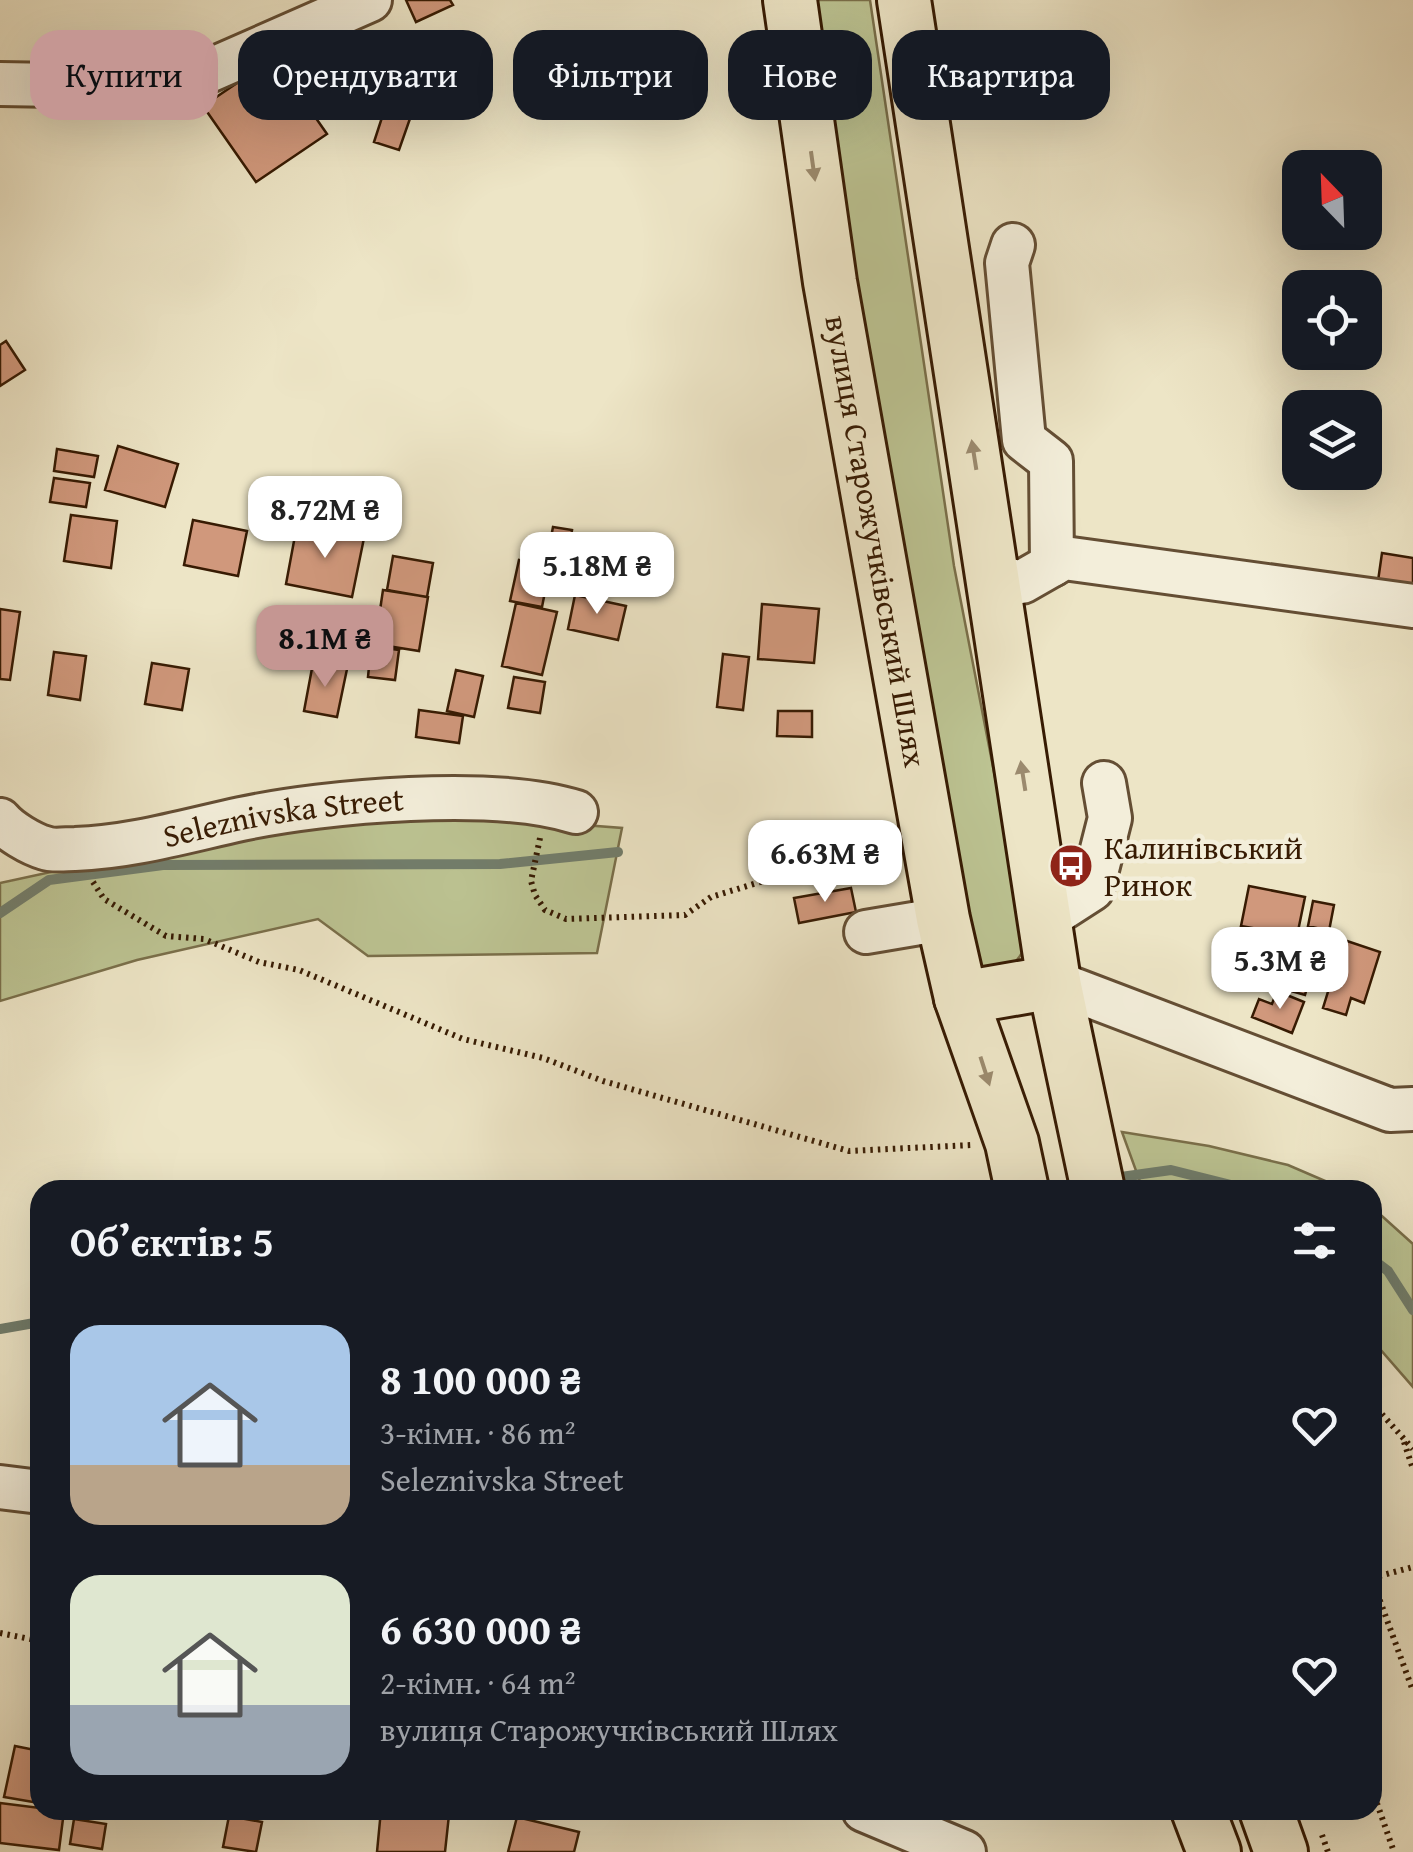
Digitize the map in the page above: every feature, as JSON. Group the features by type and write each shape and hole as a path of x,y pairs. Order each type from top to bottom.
{"main road":[{"name":"вулиця Старожучківський Шлях","path":"790,0 830,282 939,896 961,998 1017,1167"},
{"path":"904,0 1054,982 1096,1180"},
{"path":"961,998 1054,982"},
{"path":"1202,1820 1214,1852"},
{"path":"1270,1820 1281,1852"}],"street":[{"path":"0,84 172,87 370,0"},
{"path":"1013,245 1007,263 1024,440 1051,461 1052,565"},
{"path":"995,578 1022,582 1064,558 1413,606"},
{"path":"1047,918 1092,889 1110,818 1104,784"},
{"name":"Seleznivska Street","path":"0,820 46,849 161,838 243,818 331,805 455,799 546,803 558,824"},
{"path":"866,932 939,896"},
{"path":"1054,982 1390,1110 1413,1109"},
{"path":"0,1487 30,1491"},
{"path":"888,1820 964,1852"}],"path":[{"path":"558,824 531,881 546,910 566,919 685,915 711,896 852,854 939,896"},
{"path":"102,893 104,899 166,936 204,939 259,962 299,970 463,1039 543,1058 603,1081 849,1150 1017,1167"},
{"path":"1382,1414 1413,1449"},
{"path":"1402,1435 1413,1469"},
{"path":"1382,1576 1413,1567"},
{"path":"1382,1606 1413,1690"},
{"path":"0,1632 30,1639"},
{"path":"1382,1818 1394,1852"}],"green space":[{"path":"805,0 870,0 954,566 1027,942 1015,962 998,969 982,969 968,952 826,120 872,120 872,30 810,30"},
{"path":"440,814 622,828 597,953 368,956 318,919 137,960 0,1001 0,883 254,828"},
{"path":"1122,1132 1209,1146 1288,1165 1323,1180 1139,1180"},
{"path":"1382,1216 1413,1244 1413,1387 1382,1351"}],"building":[{"path":"406,0 450,0 453,5 416,22"},
{"path":"238,82 238,120 317,120 327,134 256,182 213,120 218,120 218,96"},
{"path":"381,120 410,120 399,150 374,142"},
{"path":"6,341 25,370 0,386 0,345"},
{"path":"118,446 178,464 165,507 105,490"},
{"path":"57,449 98,456 94,477 54,471"},
{"path":"54,478 90,483 86,507 50,502"},
{"path":"71,515 117,521 111,568 64,561"},
{"path":"193,520 247,531 238,576 184,565"},
{"path":"297,525 364,538 352,597 286,584"},
{"path":"553,527 572,530 569,551 549,548"},
{"path":"1382,553 1413,558 1413,594 1377,588"},
{"path":"556,555 603,560 600,588 553,583"},
{"path":"393,556 433,563 427,597 387,590"},
{"path":"519,560 550,566 542,607 510,601"},
{"path":"383,590 428,597 419,651 375,644"},
{"path":"575,595 626,606 618,640 568,629"},
{"path":"516,603 557,612 542,675 502,666"},
{"path":"762,604 819,609 814,663 758,659"},
{"path":"0,609 20,612 10,680 0,679"},
{"path":"371,646 399,650 395,680 368,677"},
{"path":"54,652 86,656 80,700 48,695"},
{"path":"723,654 749,657 743,710 717,707"},
{"path":"152,663 189,669 182,710 145,704"},
{"path":"313,663 347,669 337,717 304,711"},
{"path":"456,670 483,676 474,717 447,711"},
{"path":"514,677 545,682 540,713 508,708"},
{"path":"419,710 463,716 459,743 416,737"},
{"path":"778,711 812,711 812,737 777,736"},
{"path":"1249,886 1305,897 1297,936 1241,926"},
{"path":"851,888 856,912 799,923 794,898"},
{"path":"1313,901 1334,905 1329,931 1308,926"},
{"path":"1344,940 1380,952 1364,1003 1351,998 1346,1015 1323,1008"},
{"path":"1289,956 1314,963 1305,995 1280,988"},
{"path":"1277,991 1304,1002 1292,1033 1252,1017 1259,999 1272,1004"},
{"path":"15,1746 30,1749 30,1801 4,1797"},
{"path":"0,1803 30,1807 30,1820 63,1820 59,1850 0,1843"},
{"path":"74,1820 106,1824 102,1849 70,1844"},
{"path":"228,1820 262,1822 256,1852 223,1847"},
{"path":"380,1820 448,1820 445,1852 377,1852"},
{"path":"516,1820 579,1832 574,1852 508,1852"}],"waterway":[{"path":"0,913 49,880 163,865 500,864 618,852"},
{"path":"1121,1177 1171,1170 1211,1180"},
{"path":"1382,1266 1413,1310"},
{"path":"0,1329 30,1324"}],"place":[{"name":"Калинівський Ринок","path":"1071,866"}]}
